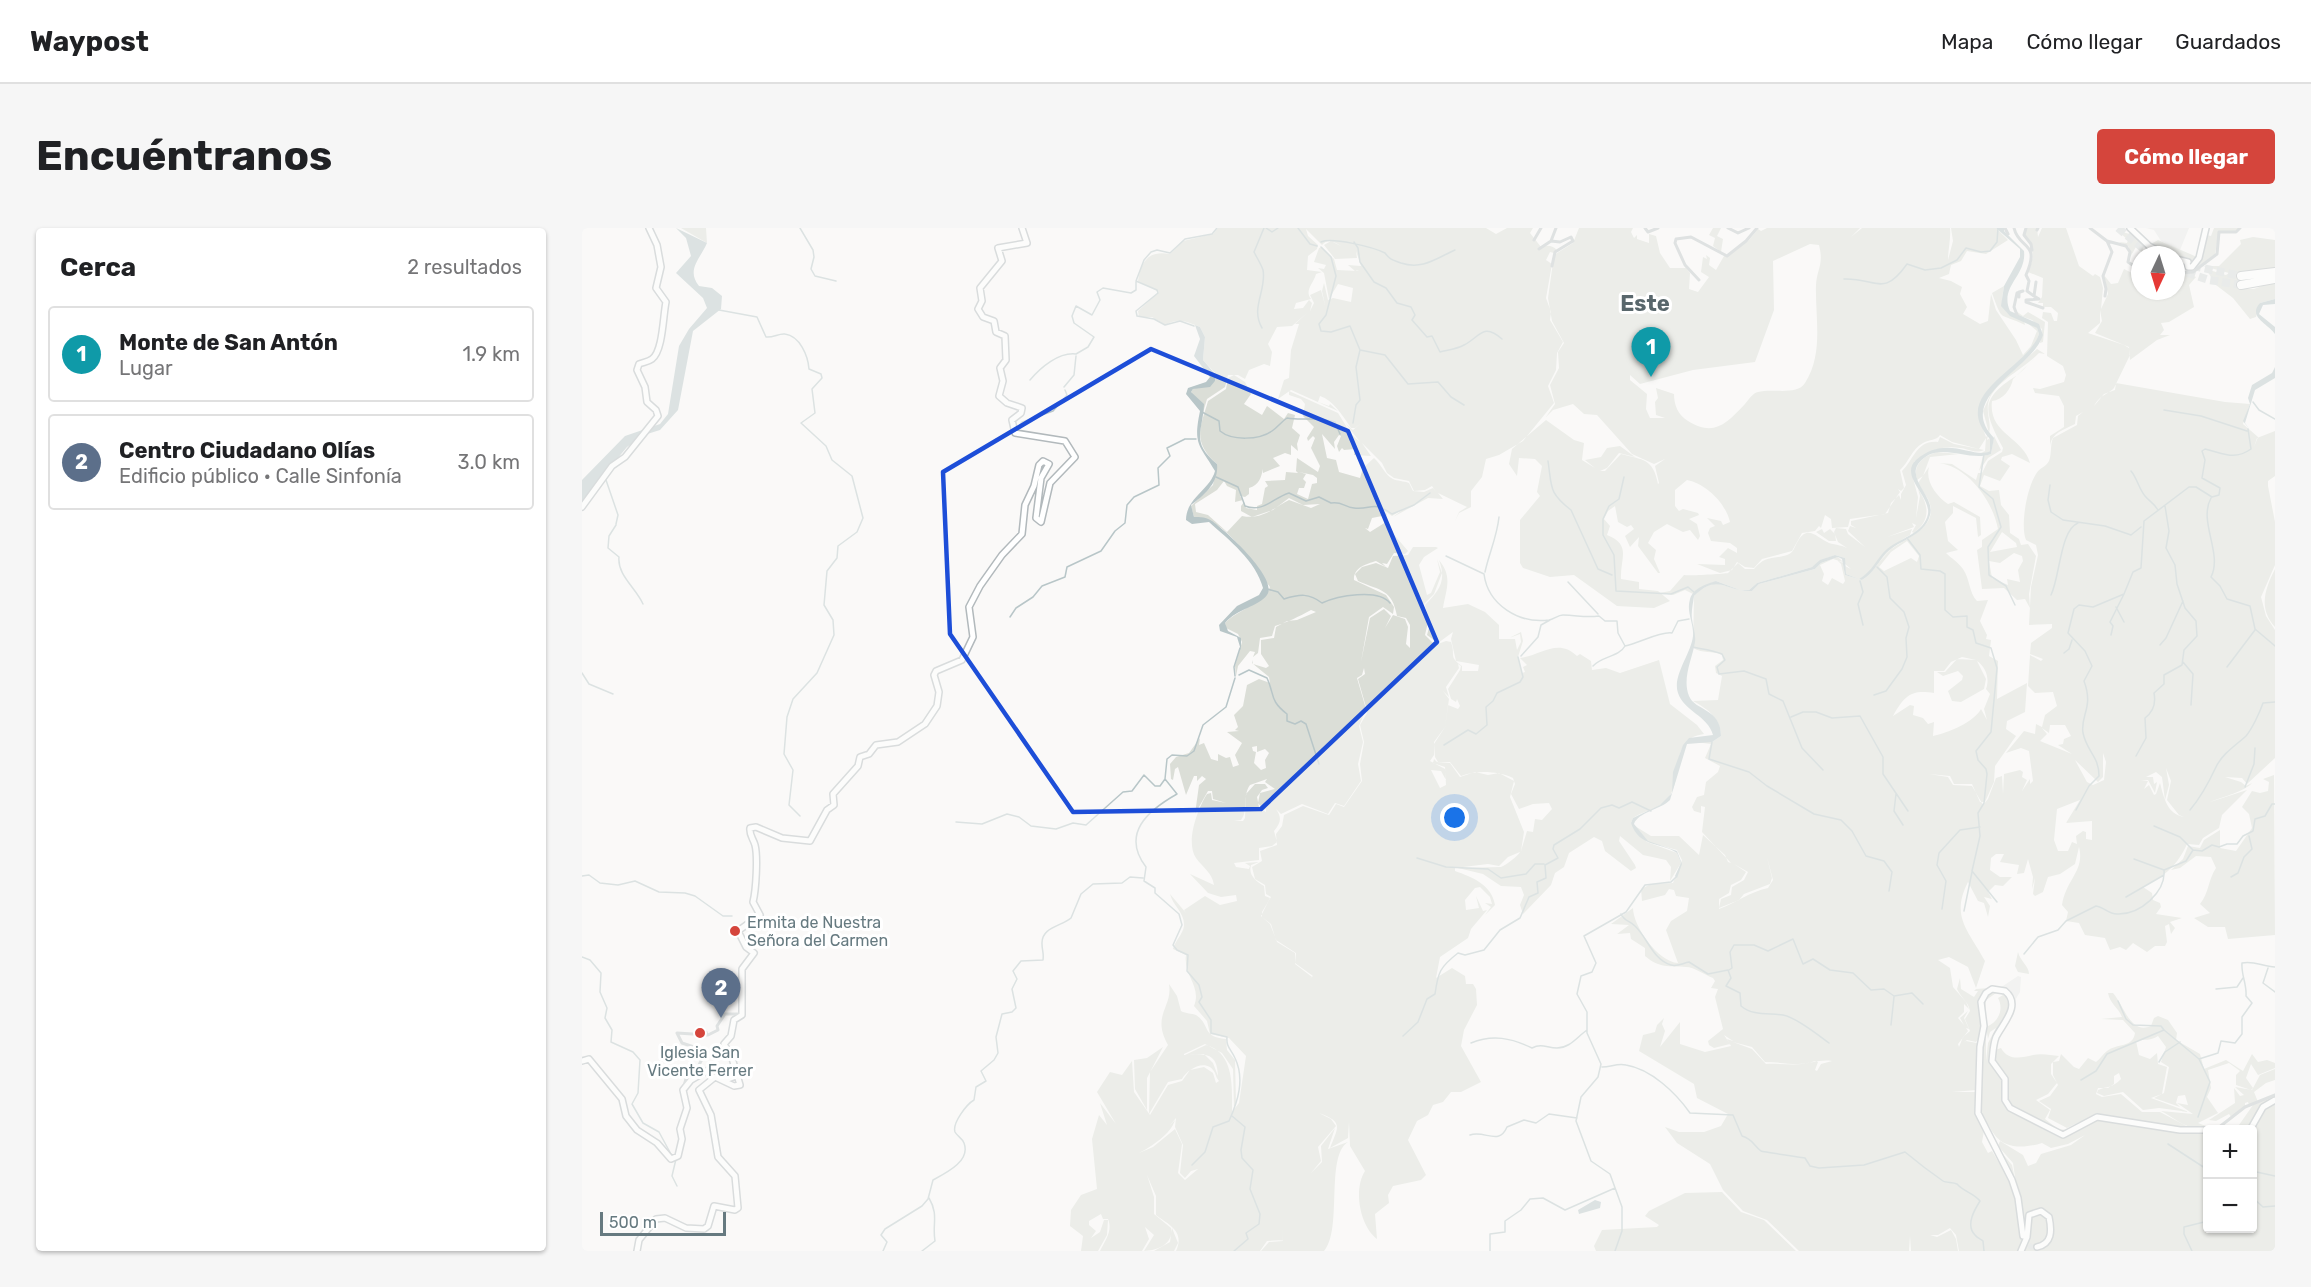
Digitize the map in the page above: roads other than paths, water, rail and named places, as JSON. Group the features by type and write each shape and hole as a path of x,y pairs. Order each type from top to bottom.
{"highway":[{"path":"2241,276 2275,272"},
{"path":"2241,285 2275,279"}],"main road":[{"path":"582,507 612,466 626,457 658,416 656,410 647,402 637,367 655,357 658,352 662,342 660,334 666,302 656,288 661,267 657,245 649,228"},
{"path":"733,1077 732,1058 724,1044 731,1036 734,1020 742,1015 743,965 753,953 746,947 738,931 760,915 753,902 756,892 756,848 750,835 750,828 756,827 782,838 812,840 827,810 834,804 833,794 858,766 860,757 869,754 876,745 898,742 925,724 938,706 939,692 934,675 936,671 962,660 973,637 969,607 980,586 1002,555 1022,534 1025,505 1034,486 1039,465 1043,461 1049,464 1041,478 1036,514 1037,520 1041,522 1050,483 1075,457 1065,441 1015,433 1012,420 1021,413 1022,408 1001,400 999,396 1003,385 1000,368 1006,360 1005,336 996,332 994,321 983,317 978,309 982,301 980,288 1002,261 998,248 1027,243 1022,228"},
{"path":"2130,228 2149,246"},
{"path":"2185,262 2190,264 2200,256 2206,228"},
{"path":"2023,1236 2018,1198 2012,1180 1978,1113 1980,1047 1984,1026 1981,1002 1986,993 1997,989 2008,993 2013,1003 1995,1039 1992,1061 2005,1079 2005,1100 2010,1108 2063,1135 2097,1117 2180,1130 2203,1129"},
{"path":"582,1061 589,1059 622,1099 626,1116 637,1130 675,1158 682,1139 680,1129 687,1113 683,1090 691,1080 710,1069 733,1077 740,1082 739,1086 715,1077 701,1086 699,1092 711,1115 718,1157 735,1176 738,1208 735,1210 714,1206 708,1226 704,1229 686,1228 665,1218 656,1219 639,1240 637,1251"},
{"path":"2253,1125 2263,1107 2275,1100"},
{"path":"2021,1251 2026,1237 2029,1215 2041,1210 2049,1217 2051,1234 2045,1244 2037,1247"}],"street":[{"path":"1534,240 1541,228"},
{"path":"1539,249 1551,241 1556,228"},
{"path":"1644,228 1650,232 1658,228"},
{"path":"1728,228 1738,233"},
{"path":"1738,233 1740,228"},
{"path":"1738,233 1749,228"},
{"path":"1699,280 1685,265 1675,243 1676,240 1691,237 1727,256 1746,242 1757,228"},
{"path":"2005,228 2008,234"},
{"path":"2014,228 2017,237 2029,246 2031,258"},
{"path":"2025,291 2029,281 2026,275 2031,258 2031,244 2024,235 2026,228"},
{"path":"2090,228 2107,241 2127,246 2130,252 2127,261 2131,264"},
{"path":"2185,273 2193,272 2217,254 2219,232 2236,232 2240,228"},
{"path":"1551,241 1560,242 1570,237 1573,241 1555,252 1552,266"},
{"path":"2105,296 2103,276 2112,256 2107,241"},
{"path":"2185,273 2190,264"},
{"path":"2034,296 2036,282"},
{"path":"2017,315 2014,307 2017,293 2025,291"},
{"path":"2019,297 2019,292 2025,291 2039,299 2026,300 2026,302 2043,308"},
{"path":"683,1090 682,1086 687,1075 697,1069 706,1051 682,1043 677,1033 705,1035 718,1030 717,1026 725,1014 739,1014 743,995"},
{"path":"2224,1125 2245,1107 2275,1095"}],"waterway":[{"path":"800,228 813,250 811,269 815,276 836,281"},
{"path":"1194,326 1180,321 1165,325 1154,319 1137,316 1136,311 1158,293 1157,290 1136,281 1144,260 1151,252 1157,250 1170,253 1185,239 1212,234 1217,228"},
{"path":"1262,328 1258,306 1264,277 1254,252 1264,228"},
{"path":"1266,228 1272,232 1278,228"},
{"path":"1298,228 1310,244 1317,246"},
{"path":"1844,279 1879,284 1892,281 1907,264 1925,270 1941,268 1957,260 1966,248 1981,252 1990,251 1997,242 1998,228"},
{"path":"1321,242 1334,241 1362,246 1385,253 1392,260 1409,265 1422,264 1455,250"},
{"path":"1354,242 1358,248 1360,262 1374,282 1386,288 1397,303 1411,307 1415,315 1412,320 1427,337 1432,336 1440,352 1461,346 1486,331 1502,339"},
{"path":"1321,247 1331,257 1336,276 1326,315 1319,324 1321,331 1331,332 1350,326 1360,350 1385,355 1408,384 1438,382 1451,397 1464,405"},
{"path":"1030,380 1051,361 1063,355 1076,354 1088,347 1094,337 1074,323 1072,316 1076,306 1092,315 1100,300 1097,292 1103,288 1131,293 1136,290 1136,282"},
{"path":"719,310 757,317 766,337 783,334 795,338 807,358 809,369 821,374 822,378 812,389 815,413 801,423 826,446 832,460 852,476 863,518 857,532 838,546 837,558 827,571 824,605 833,620 834,635 817,673 793,699 787,717 784,754 793,770 789,805 800,816"},
{"path":"1353,423 1356,405 1360,400 1356,367 1360,350"},
{"path":"1064,387 1074,375 1076,356"},
{"path":"1019,426 1022,422 1053,411 1067,395 1065,390"},
{"path":"2253,402 2259,410 2275,419"},
{"path":"2164,410 2201,416 2247,431"},
{"path":"1202,412 1219,421 1220,431 1238,438 1253,438 1267,434 1287,418 1323,419 1335,422 1340,434"},
{"path":"2076,810 2089,786 2099,776 2097,764 2083,733 2088,698 2084,681 2092,666 2085,651 2068,633 2074,609 2079,605 2093,607 2124,594 2133,572 2141,568 2144,521 2189,487 2196,487 2212,497 2219,495 2220,488 2202,478 2205,460 2202,451 2205,449 2234,455 2245,453 2251,449 2248,429"},
{"path":"1010,617 1016,608 1033,597 1042,586 1065,577 1067,567 1101,551 1115,531 1125,523 1127,505 1134,497 1159,485 1158,468 1170,456 1167,448 1185,439 1196,439"},
{"path":"1984,454 1979,487 1993,499 2001,527 1988,547 1989,575 2006,586 2015,605"},
{"path":"1548,461 1552,488 1558,498 1571,510 1598,569 1612,575"},
{"path":"2131,471 2143,493 2158,510"},
{"path":"1216,477 1238,487 1245,506 1251,508 1263,506 1289,493 1306,501 1319,497 1331,503 1354,508 1376,506 1392,514 1414,505 1430,493"},
{"path":"1624,477 1619,499 1609,506 1603,519 1603,535 1614,555 1616,591 1671,594 1688,587 1695,593"},
{"path":"606,480 618,515 616,524"},
{"path":"2050,485 2048,500 2051,512 2063,520 2105,526 2131,535 2141,527"},
{"path":"2211,498 2207,517 2214,558 2211,577 2220,586 2227,599 2250,606 2255,629 2275,646"},
{"path":"2136,756 2146,738 2145,718 2153,707 2154,693 2164,684 2164,675 2182,665 2184,650 2197,636 2196,621 2185,608 2177,584 2175,565 2166,548 2169,531 2165,506"},
{"path":"1485,572 1499,517"},
{"path":"2051,595 2067,535 2078,523"},
{"path":"616,525 609,536 608,548 619,557 624,576 643,604"},
{"path":"1907,538 1920,555 1921,569 1940,571 1945,574 1945,610 1953,617 1967,616 1967,627 1973,630 1976,643 1991,648 1997,668 1991,732 1976,751 1978,760 1986,769 1987,774 1984,803 1978,813 1980,836 1972,871 1997,902"},
{"path":"1446,556 1484,574 1487,585 1498,603 1516,615 1538,620 1549,620 1563,615 1599,616 1605,621 1617,621 1618,633 1625,646 1672,633 1678,621 1689,619"},
{"path":"1874,695 1886,691 1902,669 1907,657 1906,638 1909,627 1904,612 1890,598 1887,577 1877,567"},
{"path":"1860,581 1863,592 1858,604 1863,625"},
{"path":"1568,582 1598,614"},
{"path":"1267,589 1278,592 1284,599 1304,595 1313,597 1322,603 1347,596 1367,595 1384,598 1390,603"},
{"path":"2111,635 2113,626 2110,622 2124,594"},
{"path":"2160,645 2166,638 2183,601"},
{"path":"2116,607 2124,622"},
{"path":"1521,656 1538,637 1541,625 1550,620"},
{"path":"2227,667 2255,630"},
{"path":"2064,653 2069,649 2072,640"},
{"path":"1593,666 1619,652 1625,646"},
{"path":"1692,647 1722,654 1725,660 1717,667 1719,674 1744,671 1766,679 1769,694 1783,701 1802,748 1823,770"},
{"path":"1235,676 1234,667 1240,648"},
{"path":"1444,745 1468,730 1476,734 1487,725 1486,707 1497,693 1520,682 1523,677 1518,657"},
{"path":"2183,662 2193,674 2191,705"},
{"path":"1239,675 1249,670 1267,678 1275,701 1287,714 1287,721 1295,724 1301,721 1306,724 1319,764"},
{"path":"582,673 589,684 613,694"},
{"path":"956,822 982,824 1007,814 1019,817 1031,826 1056,829 1073,823 1086,825 1123,792 1132,791 1144,775 1155,786 1160,786 1165,779 1167,759 1172,755 1187,756 1194,751 1203,725 1226,707 1235,678"},
{"path":"2190,810 2222,758 2246,736 2263,703 2275,702"},
{"path":"1791,717 1803,712 1816,712 1832,718 1860,716 1883,757 1883,774 1908,811"},
{"path":"1712,742 1709,759 1749,772 1767,786 1814,814 1841,820 1852,831 1866,856 1884,861 1892,872 1889,891"},
{"path":"2245,787 2254,764 2255,748"},
{"path":"1165,779 1177,794 1147,816 1137,834 1136,844 1146,867 1144,881 1155,888 1155,893 1179,914 1182,925 1173,945 1177,950 1188,955 1187,971 1199,985 1202,997 1199,1002 1211,1020 1211,1033 1227,1037 1228,1046 1240,1074 1237,1098 1229,1121 1213,1127 1205,1152 1192,1165"},
{"path":"1896,794 1894,811 1903,825"},
{"path":"1403,1036 1418,1022 1427,999 1435,994 1439,975 1447,962 1458,953 1465,955 1484,950 1500,930 1520,918 1529,897 1538,893 1537,882 1546,878 1545,865 1558,858 1553,849 1554,845 1580,829 1601,808 1612,805 1619,808 1632,802 1651,811"},
{"path":"2154,826 2180,837 2193,850 2202,851 2212,845 2219,847 2237,844 2243,836 2253,831 2255,819 2265,816 2272,804 2275,804"},
{"path":"1942,909 1946,881 1937,865 1939,853 1960,830 1980,827"},
{"path":"2231,877 2238,873 2244,857 2252,849 2249,836"},
{"path":"2024,954 2038,937 2058,930 2066,921 2096,906 2117,914 2134,911 2143,906 2150,901 2161,886 2164,870 2186,861 2193,850"},
{"path":"1417,858 1446,867 1488,869 1501,878 1526,874 1535,864 1544,864"},
{"path":"2134,859 2164,870"},
{"path":"1964,911 1972,872"},
{"path":"582,876 589,875 600,883 618,885 635,881 659,892 685,893 695,896 723,916 732,916"},
{"path":"2126,897 2164,875"},
{"path":"883,1251 887,1242 881,1235 885,1229 922,1206 928,1199 933,1180 956,1166 964,1155 964,1143 955,1132 956,1124 964,1110 974,1100 976,1087 986,1081 981,1071 994,1060 998,1053 996,1037 1002,1014 1012,1012 1016,1008 1012,989 1017,979 1013,971 1021,961 1043,960 1042,944 1045,934 1048,930 1071,918 1081,894 1093,884 1122,883 1130,877 1143,878"},
{"path":"1615,1251 1622,1231 1622,1207 1610,1174 1591,1161 1576,1121 1581,1097 1598,1077 1601,1064 1587,1033 1587,1012 1577,994 1581,976 1592,972 1596,963 1584,936 1626,912 1645,885 1671,882 1676,877"},
{"path":"1621,914 1633,924 1659,958 1665,962 1676,966 1689,962 1708,974 1728,970 1731,978 1726,986 1740,993 1741,1006 1756,1013 1788,1016 1829,1043"},
{"path":"1729,970 1732,968 1730,952 1734,945 1754,945 1768,951 1793,939 1803,964 1813,959 1830,970 1853,973 1871,990 1884,989 1894,996 1912,993 1923,1004"},
{"path":"582,957 590,960 601,973 600,992 607,1008 605,1018 612,1030 611,1042 633,1052 640,1060 638,1093 632,1104 643,1123 659,1132 672,1156"},
{"path":"2081,1080 2096,1071 2107,1054 2164,1030 2199,1059 2218,1053 2221,1041 2235,1043 2242,1034 2242,1017 2252,1003 2246,996 2242,963 2251,962 2275,967"},
{"path":"2268,968 2263,983 2275,992"},
{"path":"2216,989 2237,987 2243,978"},
{"path":"1891,1025 1894,997"},
{"path":"2118,1001 2126,1019 2133,1025 2161,1026 2164,1030"},
{"path":"1471,1043 1494,1038 1517,1042 1532,1048 1542,1046 1562,1048 1587,1030"},
{"path":"2159,1062 2165,1052 2180,1042"},
{"path":"2198,1117 2210,1082 2199,1059"},
{"path":"1602,1067 1623,1065 1645,1071 1670,1090 1690,1113 1733,1115 1742,1136 1751,1140 1761,1151 1805,1158 1810,1166 1819,1168 1864,1165 1905,1152 1943,1181 1957,1184 1980,1201 1972,1217 1971,1227 1976,1236 1983,1241 1984,1251"},
{"path":"1470,1135 1500,1136 1507,1127 1524,1120 1536,1123 1549,1114 1577,1118"},
{"path":"1232,1116 1245,1127 1242,1158 1253,1170 1250,1189 1260,1214 1259,1224 1246,1233 1248,1239 1234,1251"},
{"path":"2168,1144 2203,1167"},
{"path":"676,1159 672,1176 677,1186"},
{"path":"2257,1172 2275,1176"},
{"path":"1490,1251 1490,1234 1505,1232 1505,1221 1521,1210 1530,1199 1543,1198 1565,1210 1615,1188"},
{"path":"922,1251 935,1241 935,1215 929,1198"},
{"path":"2257,1202 2263,1207 2275,1206"},
{"path":"2192,1251 2184,1234 2184,1227 2203,1222"}],"tunnel":[{"path":"2118,228 2140,246"},
{"path":"2193,266 2241,276"},
{"path":"2185,272 2209,280 2241,285"},
{"path":"2024,1239 2031,1247 2037,1247"}],"place":[{"name":"Monte de San Antón","path":"1651,377"},
{"name":"Ermita de Nuestra Señora del Carmen","path":"735,931"},
{"name":"Centro Ciudadano Olías","path":"721,1018"},
{"name":"Iglesia San Vicente Ferrer","path":"700,1033"}],"district":[{"name":"Este","path":"1645,303"}]}
